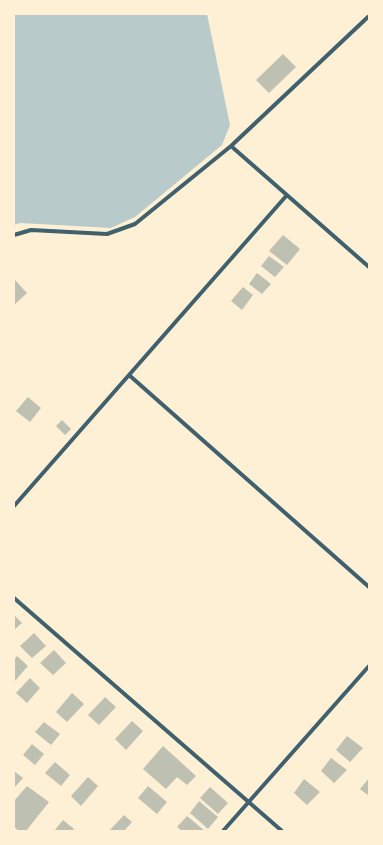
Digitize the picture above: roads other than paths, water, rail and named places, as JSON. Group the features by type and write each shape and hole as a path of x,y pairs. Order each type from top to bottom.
{"street":[{"path":"14,235 31,230 107,234 135,224 232,146 369,16"},
{"path":"232,146 369,267"},
{"path":"14,506 287,195"},
{"path":"129,375 369,587"},
{"path":"14,598 282,831"},
{"path":"223,831 369,666"}]}
